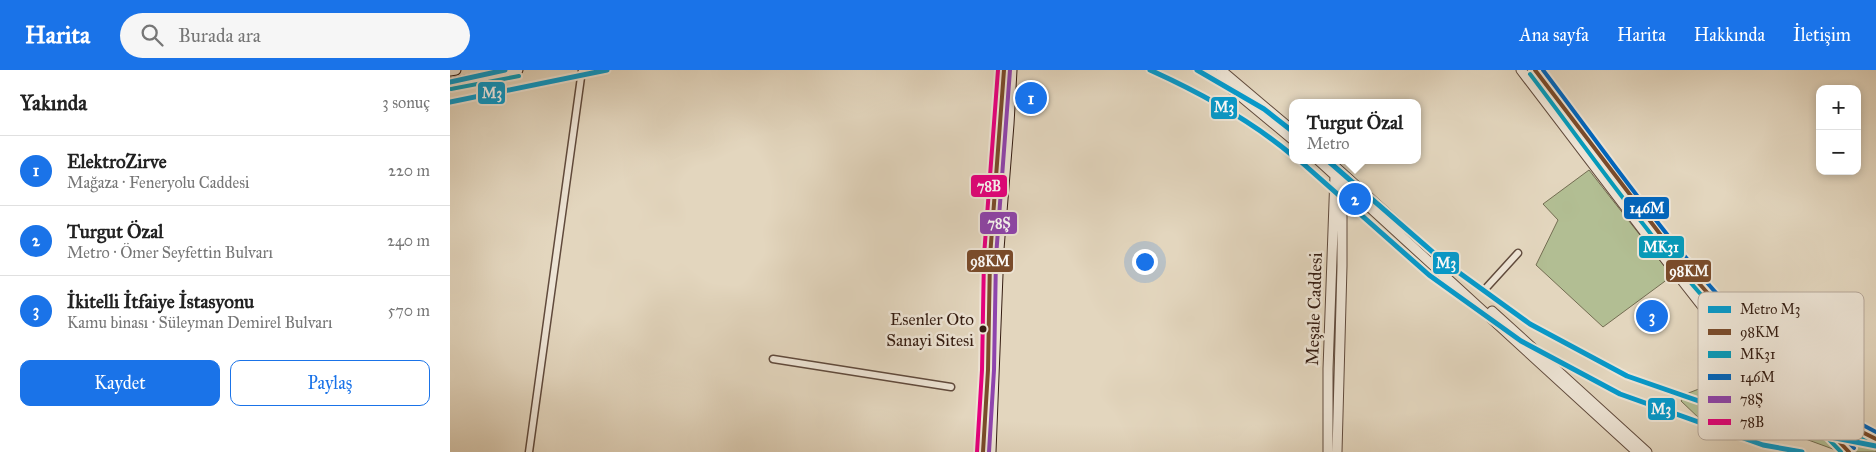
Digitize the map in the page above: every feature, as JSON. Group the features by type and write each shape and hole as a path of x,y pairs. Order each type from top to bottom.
{"street":[{"path":"450,71 456,70"},
{"path":"450,83 518,70"},
{"path":"529,452 582,70"},
{"path":"983,452 988,370 990,257 1004,70"},
{"path":"991,452 999,248 1012,70"},
{"path":"1209,70 1289,137"},
{"path":"1221,70 1289,127"},
{"path":"1521,70 1698,302"},
{"path":"1535,70 1706,292"},
{"path":"1324,164 1344,179 1647,452"},
{"path":"1331,164 1336,172"},
{"name":"Meşale Caddesi","path":"1328,452 1328,369 1336,172"},
{"path":"1344,179 1637,452"},
{"name":"Meşale Caddesi","path":"1337,452 1344,179"},
{"path":"1487,287 1518,253"},
{"path":"773,358 951,387"},
{"path":"1864,435 1876,441"},
{"path":"1839,440 1849,452"}],"green space":[{"path":"1589,170 1672,276 1603,327 1536,265 1558,220 1543,204"},
{"path":"1692,280 1701,292 1698,293 1689,282"},
{"path":"1698,389 1698,417 1681,401 1686,394"},
{"path":"1808,440 1828,440 1841,452"},
{"path":"1844,440 1862,440 1876,448 1876,452 1856,452"}],"metro line":[{"name":"M3","path":"450,82 505,70"},
{"name":"M3","path":"450,102 607,70"},
{"name":"M3","path":"1150,70 1188,88 1242,118 1289,153"},
{"name":"M3","path":"1197,70 1264,109 1289,129"},
{"name":"M3","path":"1304,164 1429,275 1521,341 1620,394 1698,422"},
{"name":"M3","path":"1332,164 1443,261 1530,324 1627,376 1698,401"},
{"name":"M3","path":"1749,440 1763,445 1802,452"},
{"name":"M3","path":"1846,440 1876,446"}],"transit line":[{"name":"78B","path":"977,452 982,370 984,256 998,70"},
{"name":"98KM","path":"983,452 988,370 990,257 1004,70"},
{"name":"78Ş","path":"989,452 994,370 996,257 1010,70"},
{"name":"98KM","path":"1535,70 1689,272 1707,292"},
{"name":"146M","path":"1543,70 1627,183 1715,292"},
{"name":"MK31","path":"1530,74 1644,226 1699,292"},
{"name":"MK31","path":"451,89 519,76"},
{"name":"146M","path":"1864,426 1876,432"},
{"name":"98KM","path":"1864,433 1876,439"},
{"name":"MK31","path":"1829,440 1841,452"},
{"name":"98KM","path":"1838,440 1849,452"},
{"name":"146M","path":"1846,440 1854,448"},
{"name":"MK31","path":"1864,440 1873,445"}],"place":[{"name":"ElektroZirve","path":"1031,98"},
{"name":"Turgut Özal","path":"1355,199"},
{"name":"İkitelli İtfaiye İstasyonu","path":"1652,316"},
{"name":"Esenler Oto Sanayi Sitesi","path":"983,329"}]}
